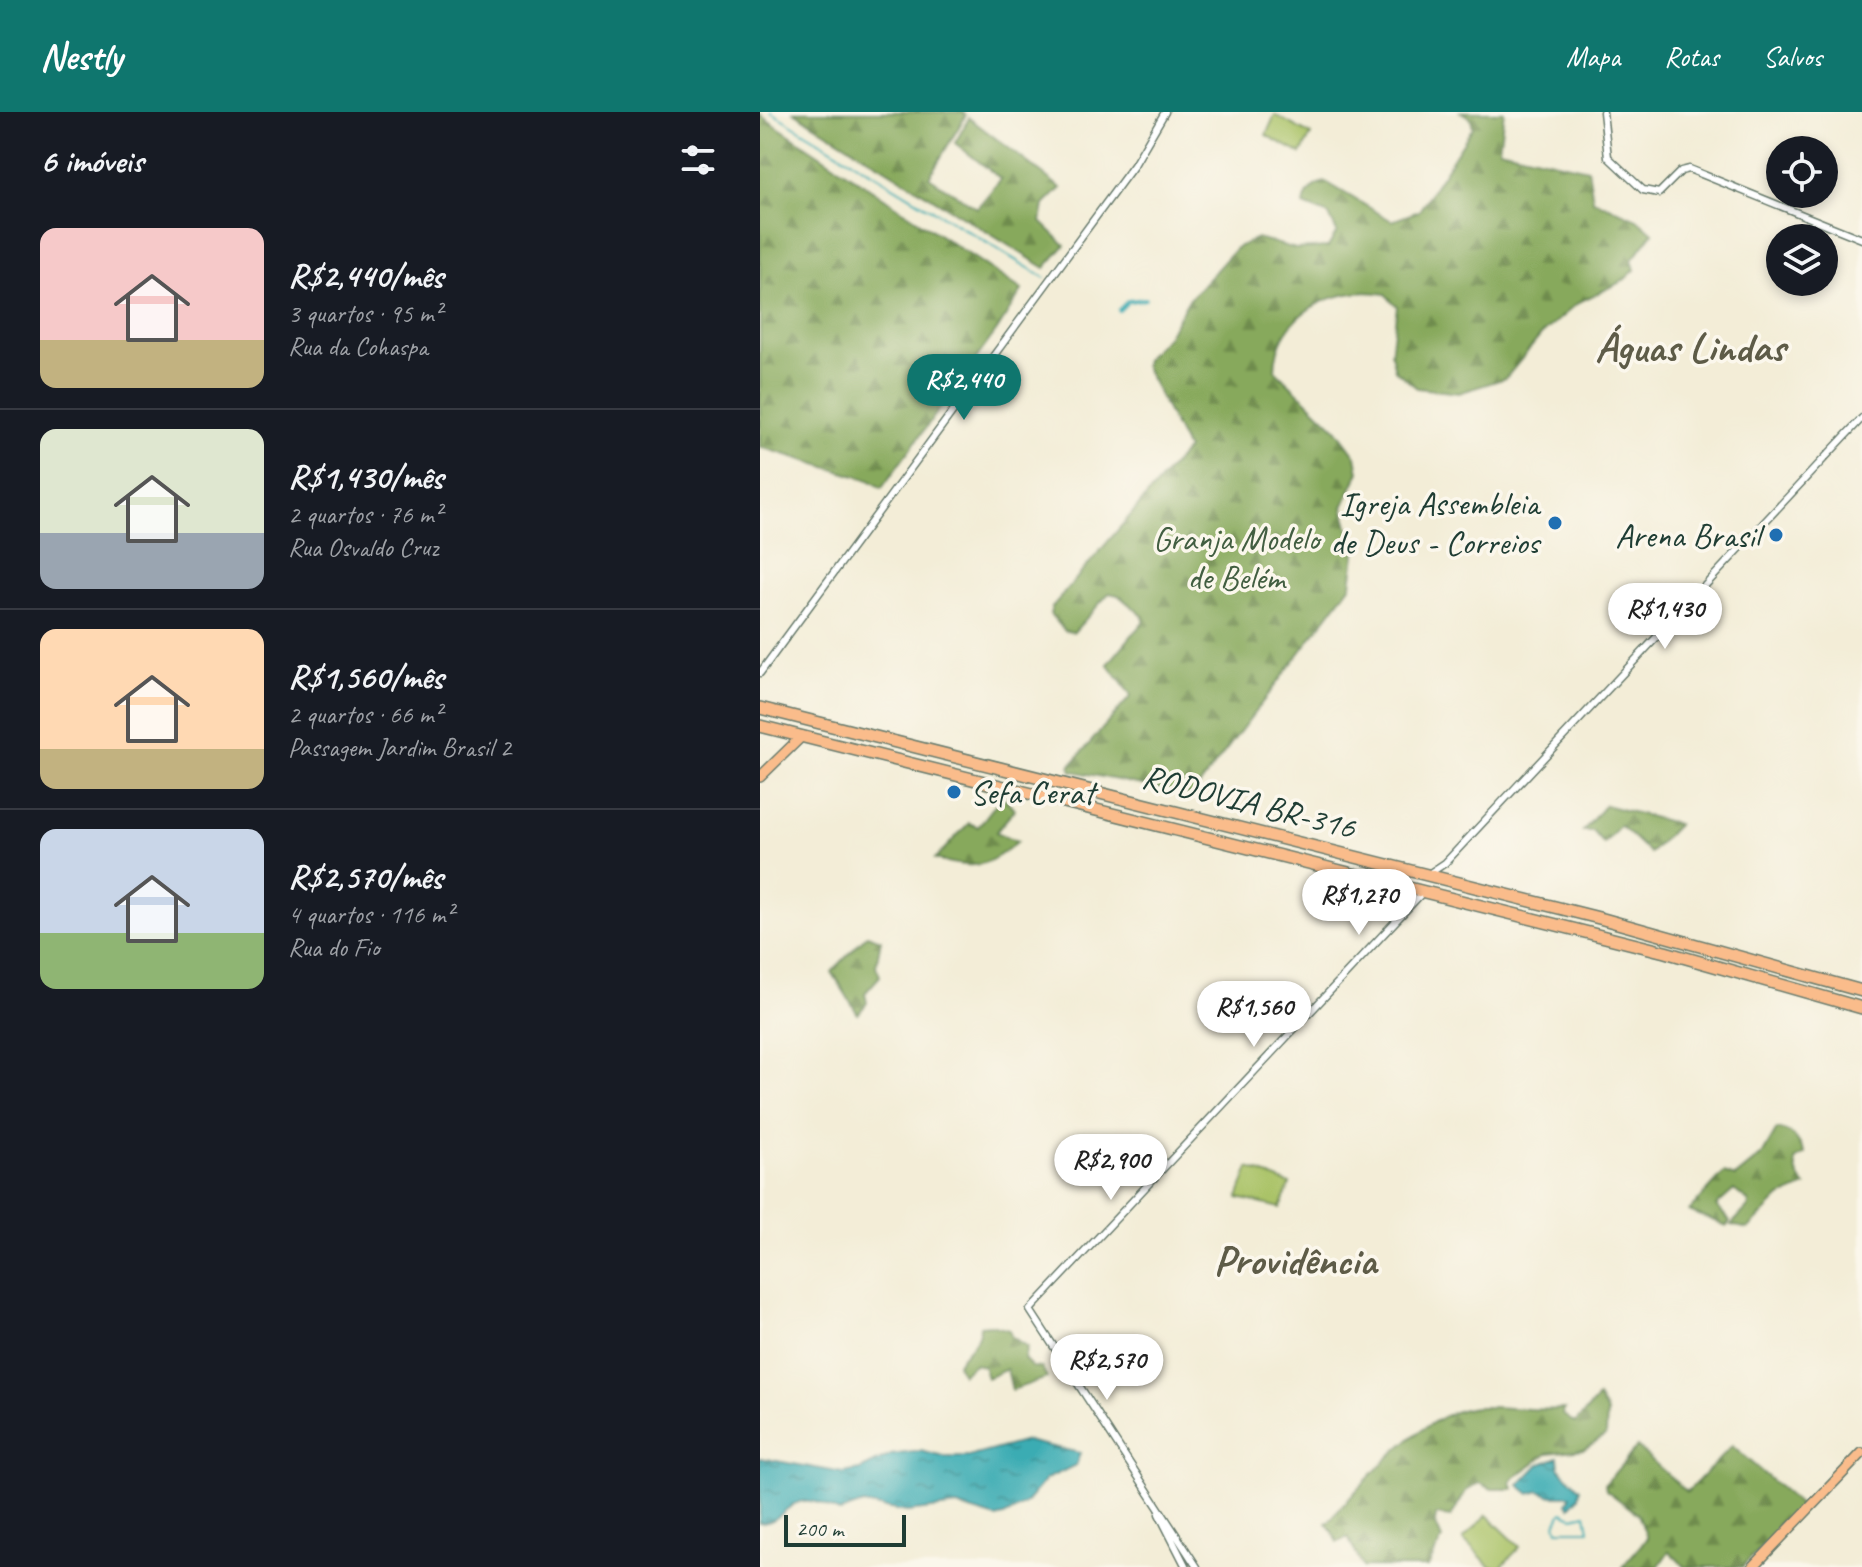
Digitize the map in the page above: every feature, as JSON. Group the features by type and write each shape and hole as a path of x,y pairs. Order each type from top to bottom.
{"highway":[{"name":"RODOVIA BR-316","path":"760,708 1427,874 1862,991"},
{"path":"760,726 788,739"},
{"name":"RODOVIA BR-316","path":"788,739 802,736 1013,787 1665,952 1862,1008"},
{"path":"904,744 907,763"},
{"path":"907,763 918,747"},
{"path":"1244,845 1253,841 1254,831"},
{"path":"1271,852 1268,845 1276,837"}],"main road":[{"path":"760,777 788,739"},
{"path":"1753,1567 1862,1453"}],"street":[{"path":"760,673 1134,165 1165,112"},
{"path":"1603,112 1608,157 1643,190 1659,193 1681,171 1689,169 1862,239"},
{"path":"1427,874 1445,863 1862,418"},
{"path":"1445,863 1443,871 1448,880"},
{"path":"1197,1567 1030,1310 1423,891"},
{"path":"1158,1511 1168,1537 1186,1567"}],"green space":[{"path":"794,112 962,112 966,115 929,177 977,208 1001,179 955,143 969,118 1061,188 1044,205 1041,222 1065,245 1045,268"},
{"name":"Granja Modelo de Belém","path":"1461,112 1504,112 1499,149 1588,169 1593,200 1637,219 1653,233 1632,260 1635,270 1623,281 1579,302 1541,335 1506,378 1459,393 1417,388 1395,370 1391,354 1397,306 1385,294 1366,292 1328,299 1297,319 1285,333 1275,370 1336,429 1356,456 1359,472 1343,507 1355,554 1351,585 1192,795 1072,771 1070,766 1131,696 1108,664 1143,622 1143,616 1118,595 1109,593 1074,632 1065,631 1050,614 1052,607 1187,449 1145,367 1146,358 1167,337 1188,301 1236,248 1257,238 1296,249 1328,247 1337,232 1329,215 1304,205 1308,193 1317,185 1326,182 1392,221 1419,211 1473,127 1470,117"},
{"path":"760,115 1022,290 997,330 882,488 869,480 760,447"},
{"path":"1275,115 1311,135 1301,154 1266,135"},
{"path":"1002,796 1015,809 996,832 1018,841 997,857 980,864 960,865 935,859 969,823 978,827"},
{"path":"1605,805 1678,824 1650,853 1620,825 1604,844 1593,831 1583,831"},
{"path":"867,935 881,940 876,966 880,976 865,993 867,1003 858,1014 832,972"},
{"path":"1777,1129 1791,1134 1805,1154 1795,1160 1798,1174 1806,1186 1780,1197 1748,1229 1731,1225 1749,1206 1748,1201 1734,1190 1716,1206 1730,1221 1727,1226 1689,1211 1724,1173 1735,1177 1762,1155"},
{"path":"1249,1168 1290,1184 1280,1208 1238,1198"},
{"path":"991,1325 1009,1330 1011,1336 1027,1347 1024,1359 1032,1367 1042,1368 1047,1378 1012,1390 1007,1369 987,1378 983,1366 974,1364 962,1374 957,1364 974,1342 980,1326"},
{"path":"1598,1398 1607,1412 1606,1435 1584,1449 1548,1453 1515,1477 1511,1482 1513,1489 1492,1489 1480,1483 1466,1491 1451,1517 1436,1515 1435,1523 1442,1539 1428,1567 1363,1567 1348,1537 1338,1542 1327,1523 1394,1452 1435,1421 1456,1411 1477,1407 1564,1409 1562,1414 1575,1423"},
{"path":"1732,1446 1801,1506 1742,1567 1685,1567 1669,1551 1658,1567 1622,1567 1647,1538 1638,1514 1606,1490 1605,1484 1637,1447 1687,1492"},
{"path":"1487,1515 1520,1547 1501,1567 1491,1567 1463,1539"}],"water":[{"path":"1026,1441 1080,1453 1076,1465 1046,1479 1025,1504 1004,1516 996,1518 957,1506 907,1512 863,1504 840,1512 818,1503 802,1501 774,1519 760,1523 760,1458 843,1473 860,1470 891,1455 921,1451 944,1457 968,1457"},
{"path":"1558,1457 1559,1468 1580,1489 1579,1497 1570,1507 1567,1504 1571,1496 1552,1496 1539,1491 1530,1494 1519,1485 1538,1465"}],"waterway":[{"path":"771,112 1045,278"},
{"path":"1119,310 1128,301 1145,299"},
{"path":"1562,1512 1573,1517 1586,1514 1589,1530 1558,1530 1556,1524 1562,1512"}],"place":[{"name":"Igreja Assembleia de Deus - Correios","path":"1555,523"},
{"name":"Arena Brasil","path":"1776,535"},
{"name":"Sefa Cerat","path":"954,792"}],"district":[{"name":"Águas Lindas","path":"1690,346"},
{"name":"Providência","path":"1295,1259"}]}
